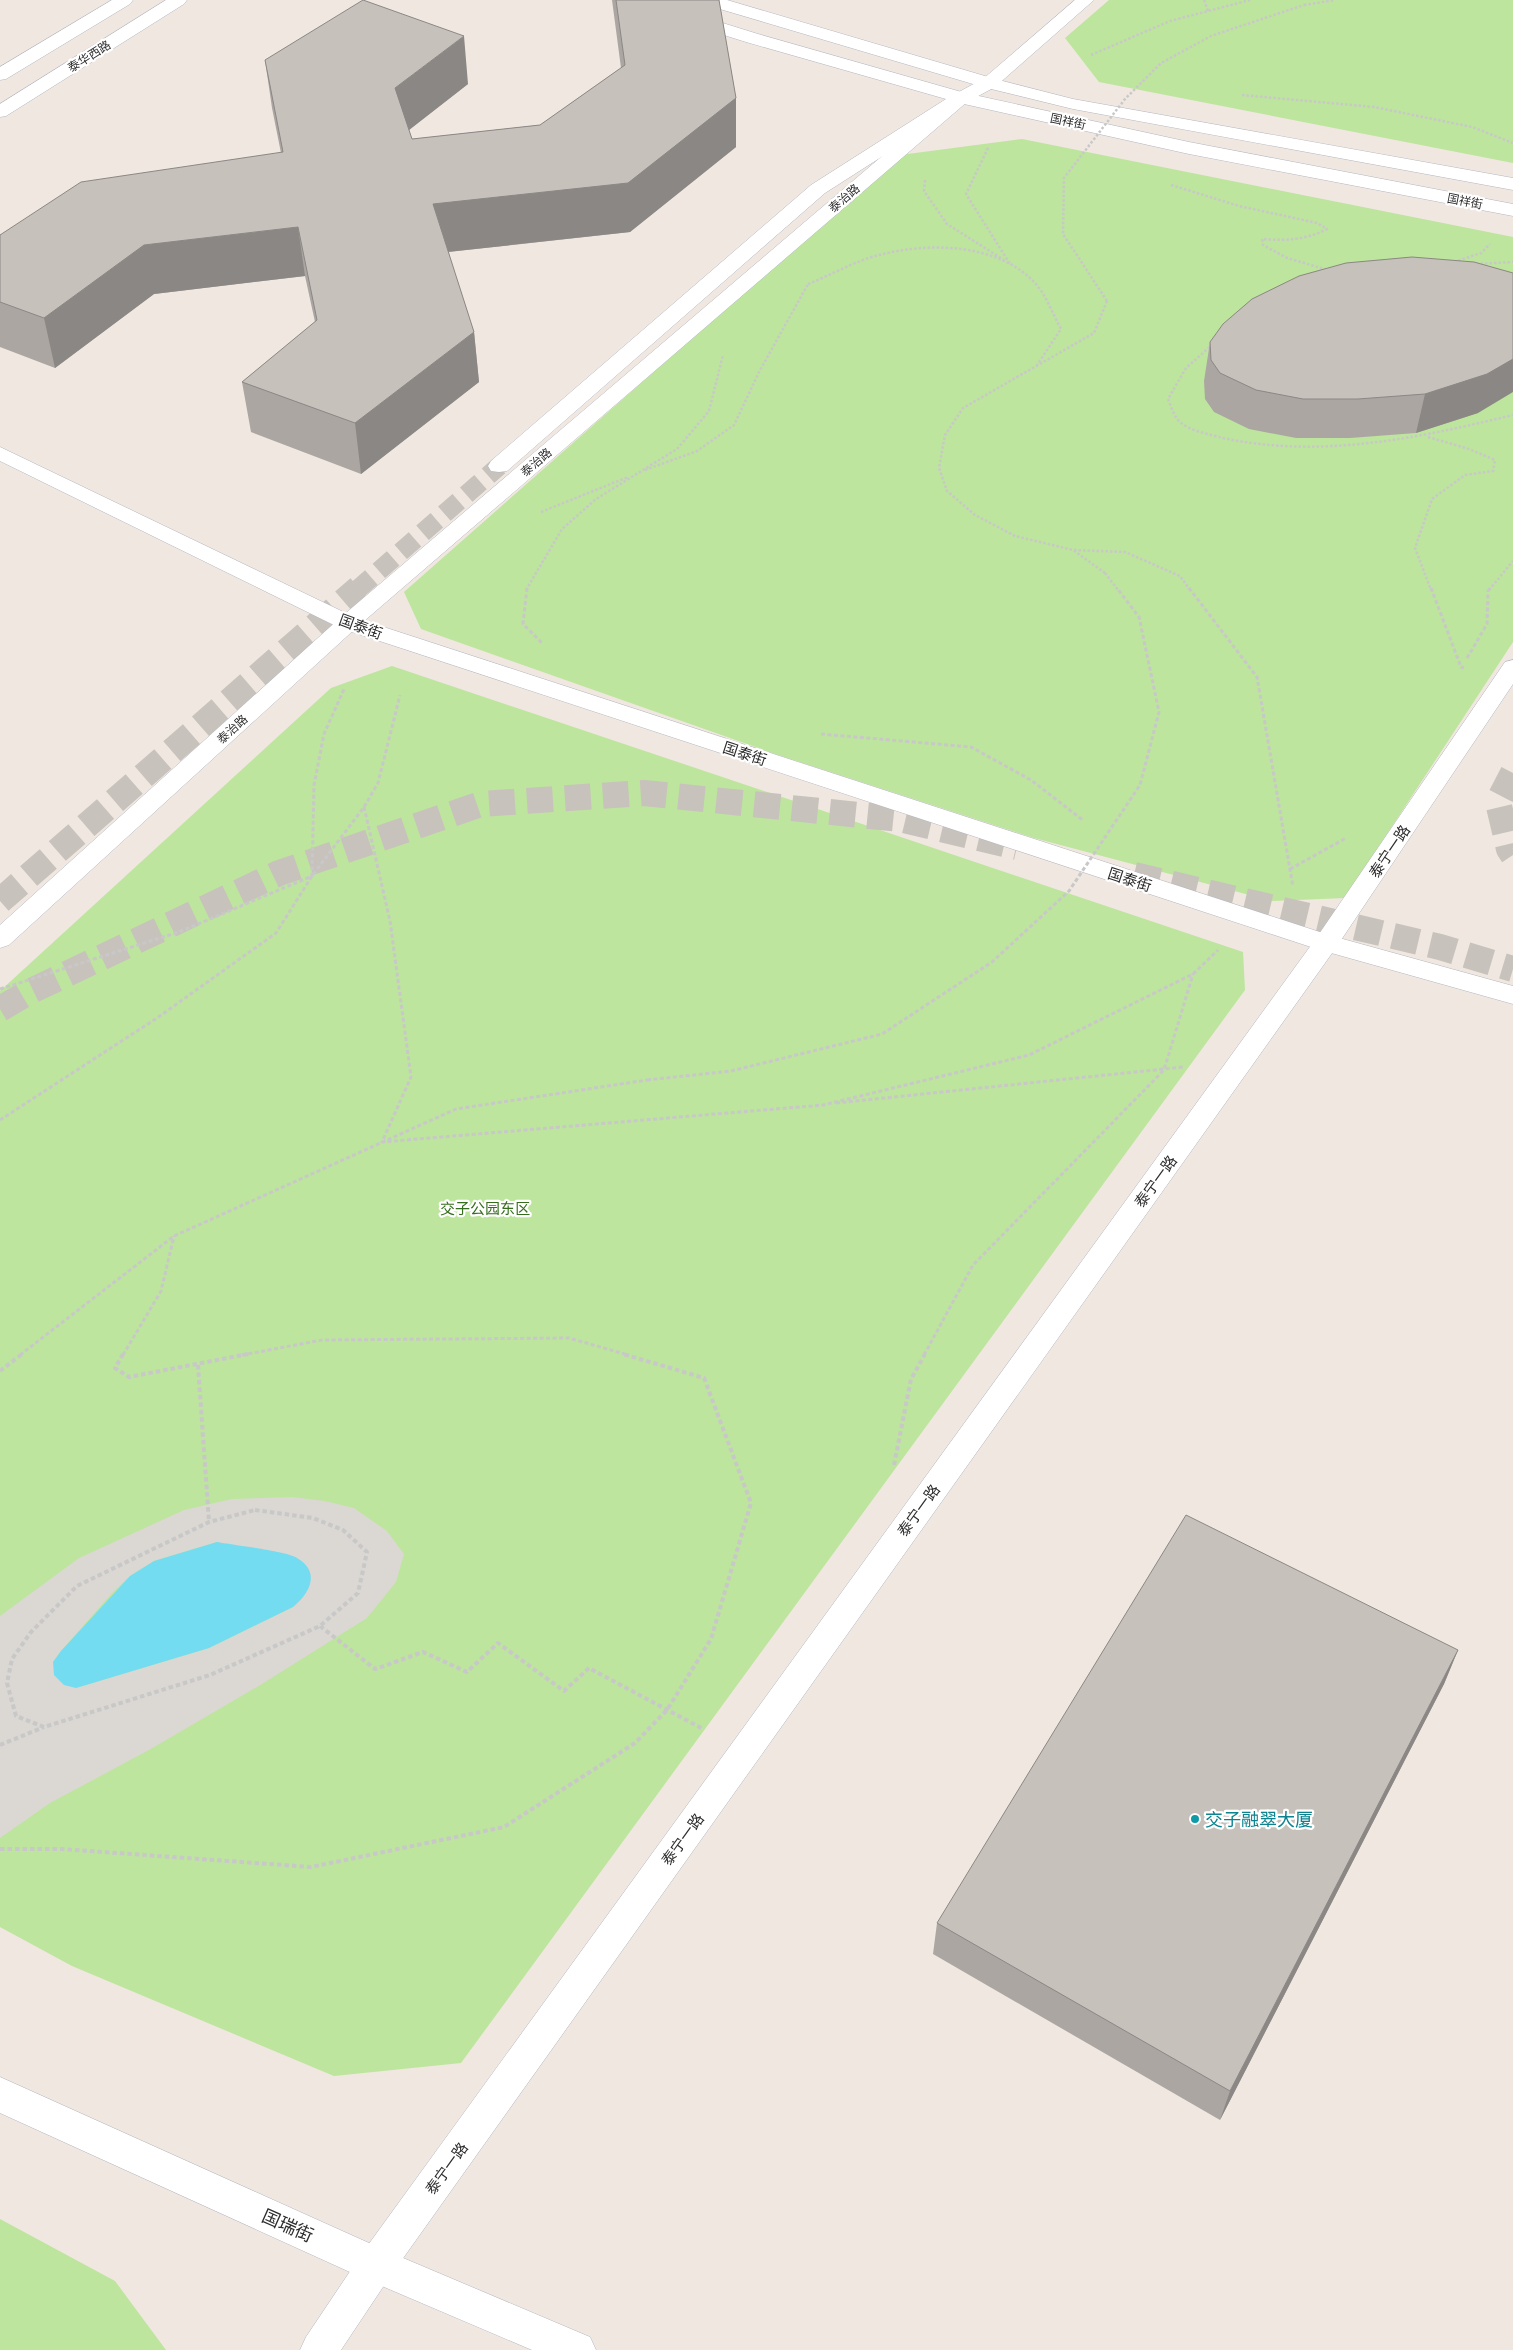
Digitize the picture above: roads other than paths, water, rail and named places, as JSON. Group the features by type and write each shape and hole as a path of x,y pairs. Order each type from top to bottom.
{"street":[{"name":"泰华西路","path":"0,75 124,0"},
{"name":"泰华西路","path":"0,112 178,0"},
{"name":"国祥街","path":"631,0 752,38 961,98 1189,148 1513,210"},
{"name":"国祥街","path":"709,0 990,83 1073,104 1513,184"},
{"name":"泰治路","path":"0,939 348,623 961,98 990,83 1085,0"},
{"path":"499,466 818,188 961,98"},
{"name":"国泰街","path":"0,453 348,623 1326,943 1513,995"},
{"name":"泰宁一路","path":"319,2350 376,2265 1326,943 1513,667"},
{"name":"国瑞街","path":"0,2096 376,2265 577,2350"}],"water":[{"path":"217,1542 291,1555 297,1558 309,1570 311,1576 308,1589 293,1607 209,1648 76,1688 64,1685 54,1675 53,1662 61,1651 130,1576 154,1561"}],"tunnel":[{"path":"357,590 499,466"},
{"path":"0,901 359,588"},
{"path":"1513,773 1498,802 1509,849 1513,855"},
{"path":"0,1009 29,992 279,873 481,804 644,793 899,819 1017,847"},
{"path":"1134,875 1440,947 1513,969"}],"place":[{"name":"交子融翠大厦","path":"1195,1819"}],"park label":[{"name":"交子公园东区","path":"485,1208"}]}
